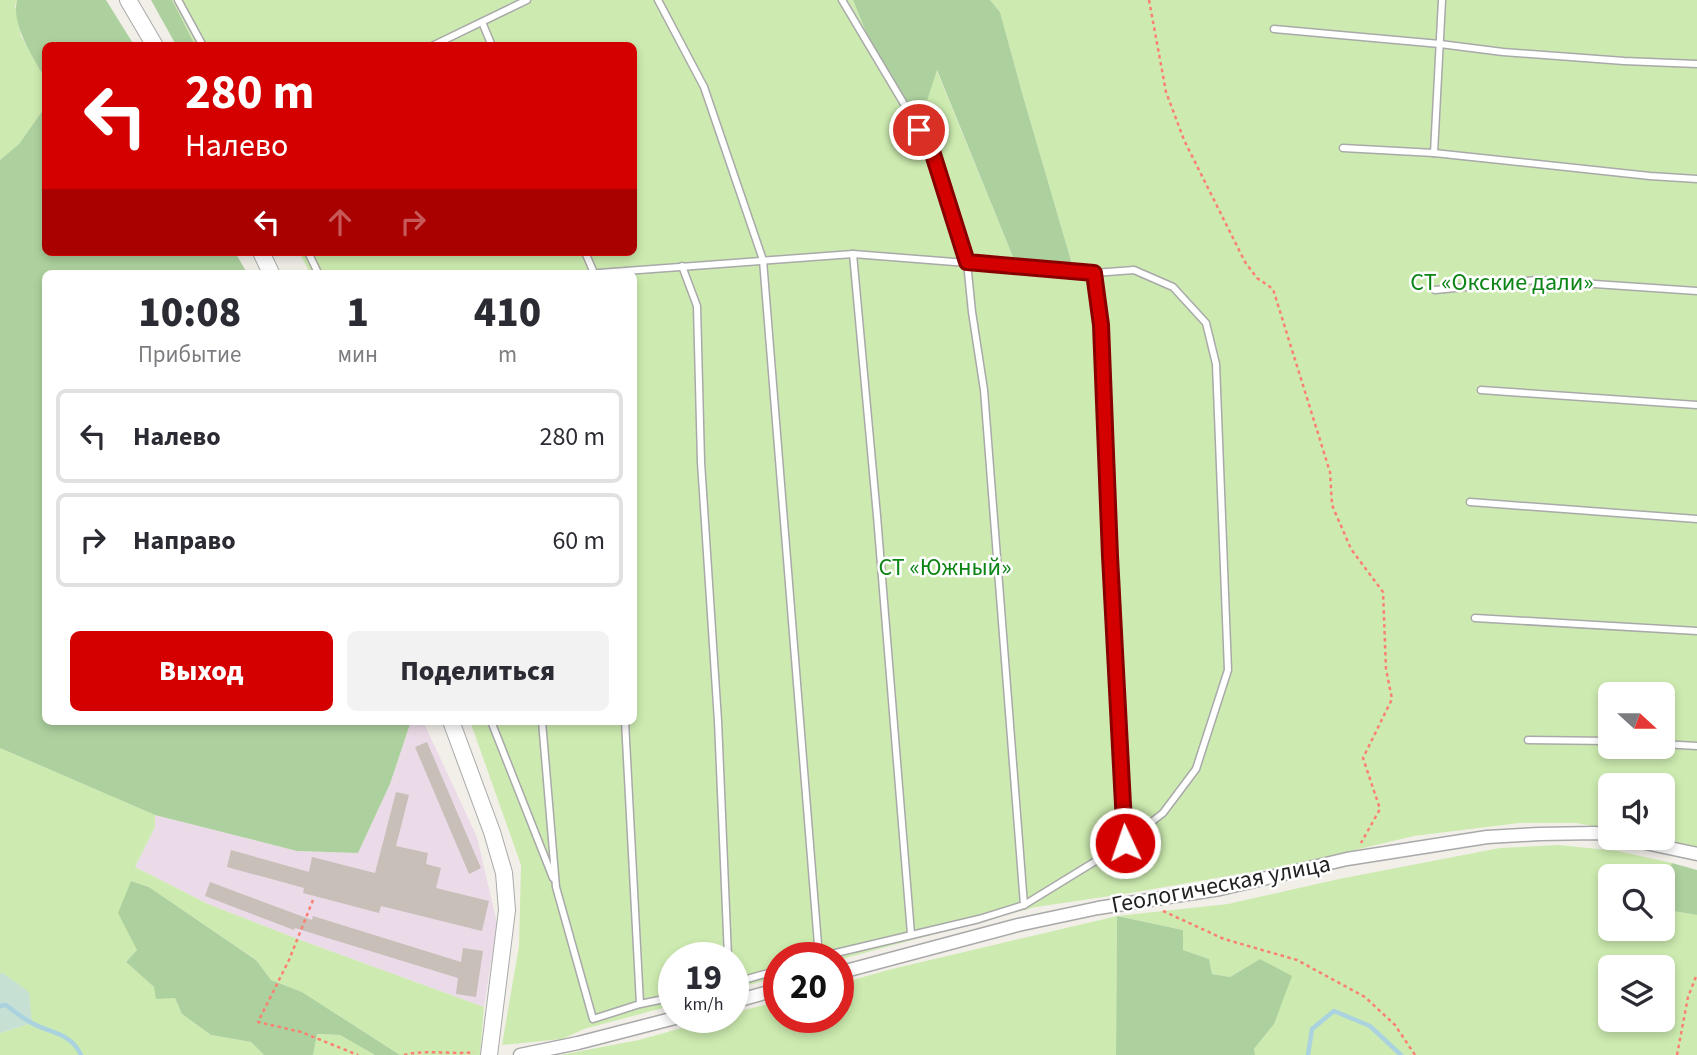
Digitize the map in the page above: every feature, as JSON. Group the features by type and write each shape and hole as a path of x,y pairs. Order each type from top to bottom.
{"street":[{"path":"128,0 153,42"},
{"path":"452,725 492,832 503,873 507,910 489,1053"},
{"name":"Геологическая улица","path":"854,969 1018,925 1220,888 1347,859 1487,837 1598,833"},
{"path":"1675,849 1697,854"},
{"path":"520,1055 658,1022"}],"lane":[{"path":"178,0 201,42"},
{"path":"440,42 527,0"},
{"path":"658,0 704,87 763,260 818,942"},
{"path":"842,0 932,151 967,262 985,390 1024,905"},
{"path":"1434,153 1442,0"},
{"path":"481,22 490,42"},
{"path":"1274,29 1503,52 1697,64"},
{"path":"1343,148 1434,153 1697,179"},
{"path":"853,254 911,934"},
{"path":"633,270 853,254 1094,273 1134,270 1173,287 1206,323 1216,364 1228,670 1196,769 1163,813 1125,843 1024,905 979,919 854,948"},
{"path":"682,266 697,306 701,462 718,721 727,942"},
{"path":"1094,273 1101,325 1125,843"},
{"path":"1435,290 1536,280 1697,290"},
{"path":"1481,390 1697,405"},
{"path":"1470,502 1697,519"},
{"path":"1475,618 1697,631"},
{"path":"493,725 556,887 593,1019 658,1000"},
{"path":"542,725 556,887"},
{"path":"625,725 640,1004"},
{"path":"1528,740 1598,741"},
{"path":"1675,745 1697,746"}],"path":[{"path":"1149,0 1166,92 1184,140 1245,262 1257,278 1273,289 1330,472 1332,505 1351,549 1383,592 1385,669 1392,699 1363,758 1380,809 1363,840 1347,859"},
{"path":"313,900 289,960 258,1022 301,1032 358,1055"},
{"path":"1142,901 1224,939 1297,960 1365,997 1395,1025 1415,1055"},
{"path":"1677,1055 1688,997 1697,974"},
{"path":"404,1055 421,1052 489,1053"}],"shaded area":[{"path":"410,725 425,725 477,837 497,923 484,1007 208,904 135,867 155,827 155,815 297,851 358,853 390,784"}],"green space":[{"path":"0,0 17,0 15,5 21,36 42,73 42,111 19,144 0,160"},
{"path":"17,0 106,0 132,42 42,42 42,73 20,30"},
{"path":"151,0 172,0 193,42 174,42"},
{"path":"172,0 853,0 872,47 919,121 936,69 1015,262 1072,264 1000,12 990,0 1697,0 1697,849 1675,843 1675,773 1598,773 1598,827 1576,823 1519,823 1414,836 1287,866 1036,907 854,956 854,942 763,942 763,981 749,985 749,942 658,942 658,1009 584,1029 562,1039 502,1045 519,946 521,865 471,725 637,725 637,270 308,270 301,256 637,256 637,42 193,42"},
{"path":"853,0 990,0 1000,12 1072,264 1015,262 937,70 920,122 872,47"},
{"path":"42,111 42,256 237,256 245,270 42,270 42,725 410,725 390,784 358,853 297,851 155,815 0,748 0,160 19,144"},
{"path":"0,748 155,815 155,827 135,867 208,904 484,1007 480,1055 400,1055 302,992 271,980 255,959 149,887 132,881 137,950 126,962 154,987 175,998 182,1014 211,1035 251,1042 264,1055 0,1055 0,1033 32,1023 3,973 0,973"},
{"path":"1558,845 1618,851 1672,863 1598,864 1598,941 1675,941 1675,911 1697,915 1697,1055 1255,1055 1254,1049 1274,1024 1260,959 1230,977 1212,974 1209,959 1183,950 1183,930 1117,916 1228,904 1339,879 1500,848"},
{"path":"1672,863 1697,870 1697,915 1675,911 1675,864"},
{"path":"131,881 149,887 256,960 271,980 302,992 400,1055 375,1055 340,1035 317,1034 313,1055 264,1055 251,1042 211,1035 182,1014 175,998 156,999 154,987 126,962 137,950 118,913"},
{"path":"1117,916 1116,1055 560,1055 664,1033 749,1033 749,1009 763,1005 763,1033 854,1033 854,980"},
{"path":"1117,916 1183,930 1183,950 1209,959 1212,974 1230,977 1260,959 1292,976 1274,1024 1254,1049 1255,1055 1116,1055"},
{"path":"0,973 29,992 32,1023 0,1033"},
{"path":"316,1034 340,1035 375,1055 313,1055"}],"building":[{"path":"427,742 481,868 469,874 415,747"},
{"path":"396,792 409,795 396,846 428,853 426,864 441,868 436,888 489,901 482,931 381,906 379,913 303,893 304,888 227,867 231,850 309,872 312,857 375,873"},
{"path":"210,882 312,920 313,916 461,962 463,948 483,951 476,997 456,994 458,978 295,928 294,930 205,896"}],"waterway":[{"path":"0,1006 6,1005 37,1026 65,1037 77,1047 81,1055"},
{"path":"1308,1055 1312,1029 1334,1011 1370,1026 1401,1055"}],"route":[{"path":"919,130 932,151 967,262 1094,273 1101,325 1125,843"}],"park label":[{"name":"СТ «Окские дали»","path":"1502,282"},
{"name":"СТ «Южный»","path":"945,567"}]}
